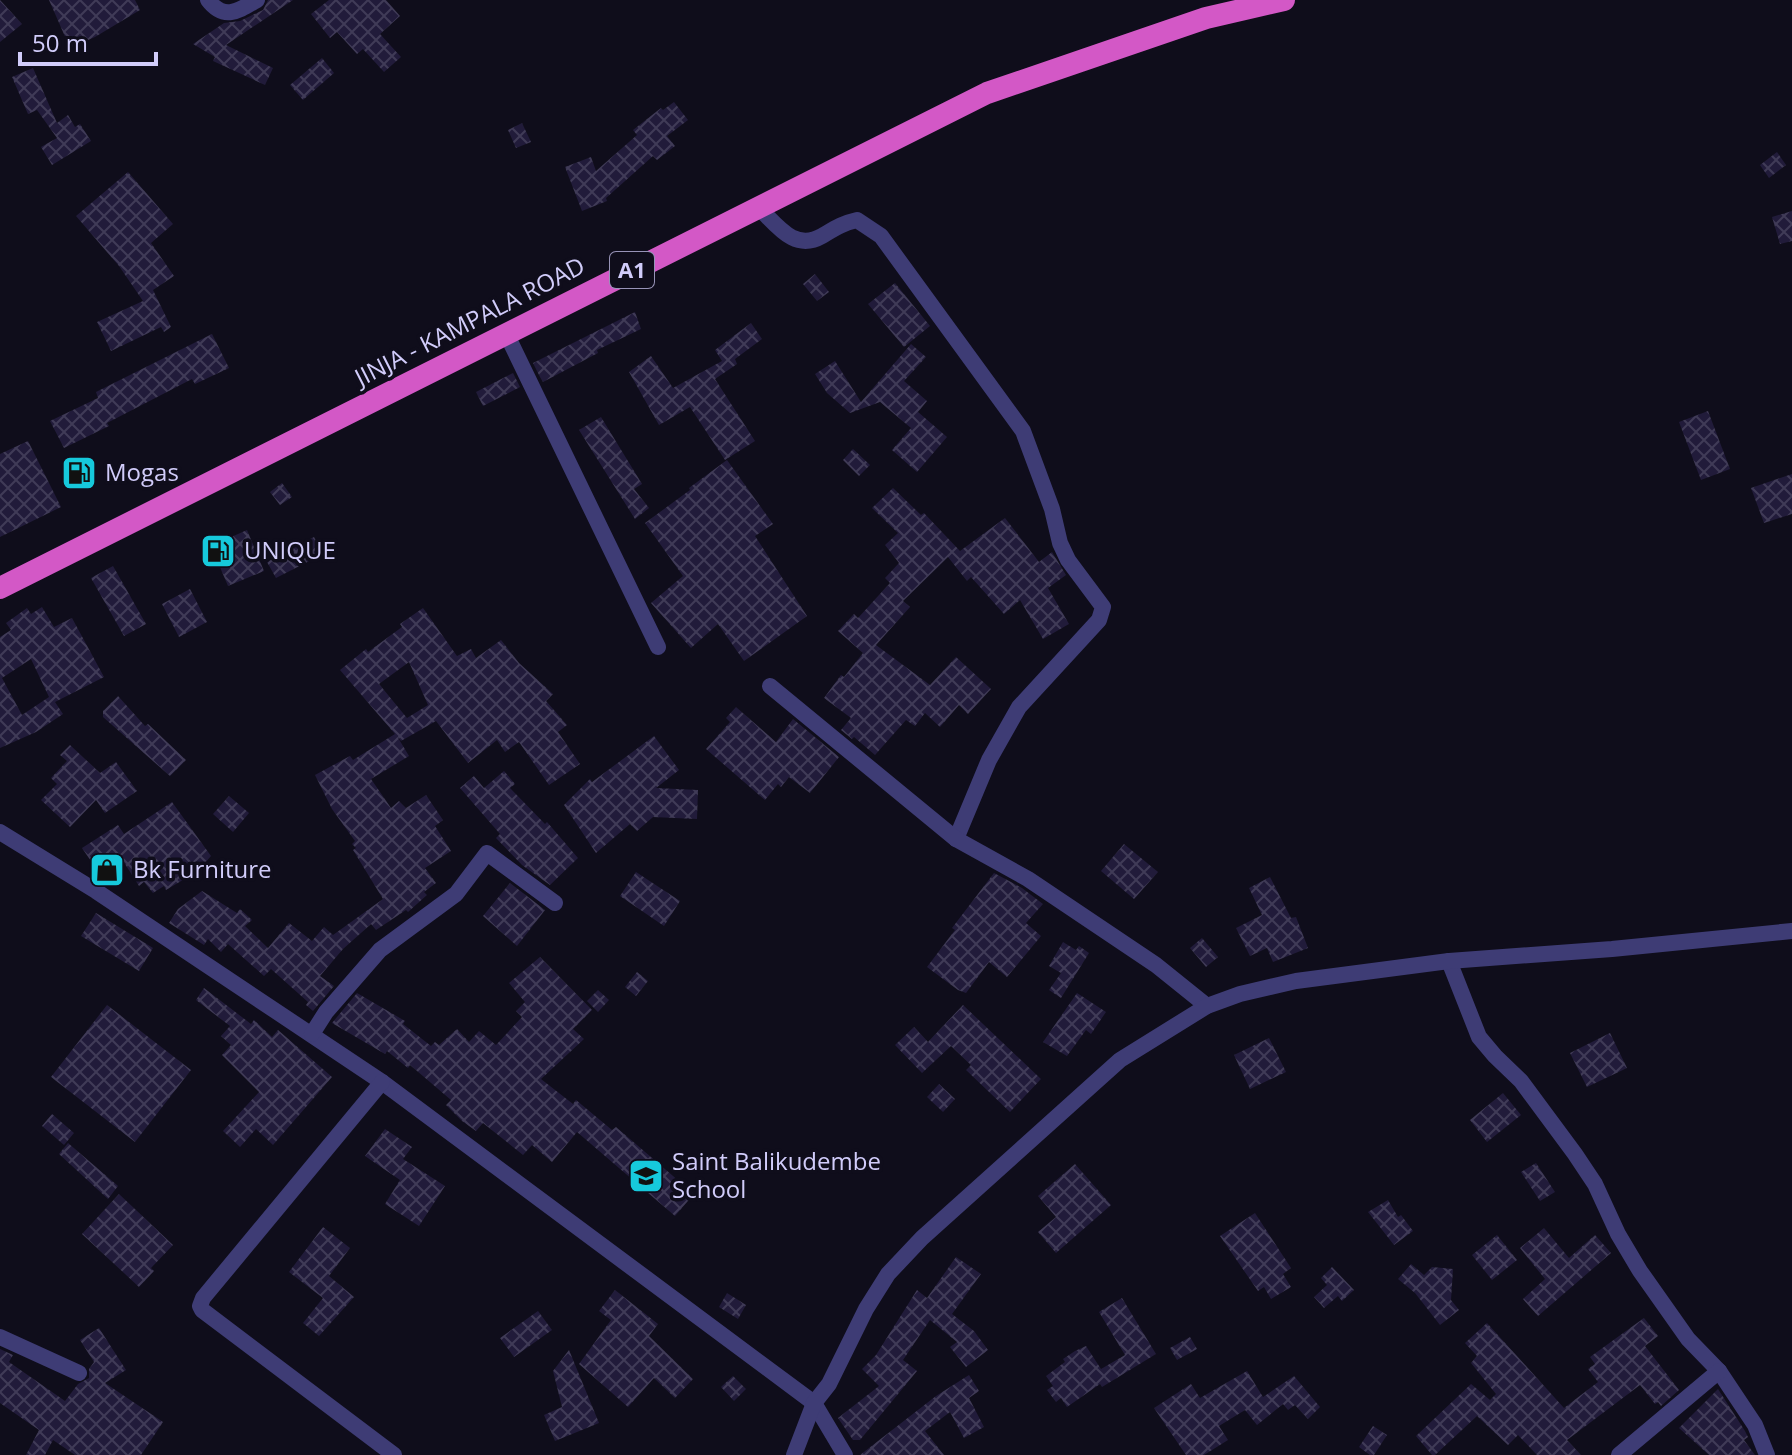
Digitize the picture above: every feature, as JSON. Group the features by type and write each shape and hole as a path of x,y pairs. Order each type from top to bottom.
{"highway":[{"name":"JINJA - KAMPALA ROAD","path":"0,588 987,93 1206,18 1284,0"}],"street":[{"path":"208,0 222,13 232,14 257,0"},
{"path":"758,207 793,241 805,243 857,220 881,236 1023,431 1052,509 1060,543 1068,560 1103,607 1099,620 1019,707 989,760 956,839"},
{"path":"506,333 658,647"},
{"path":"770,686 956,839 1028,879 1156,965 1207,1006"},
{"path":"0,832 96,891 382,1082 814,1403 845,1455"},
{"path":"312,1034 326,1012 380,950 456,894 487,853 555,903"},
{"path":"794,1455 814,1403 829,1384 866,1309 888,1274 922,1238 1120,1060 1207,1006 1240,994 1296,981 1449,961 1792,931"},
{"path":"1449,961 1479,1037 1521,1081 1575,1154 1595,1184 1618,1234 1640,1271 1688,1339 1719,1371 1755,1425 1767,1455"},
{"path":"382,1082 203,1298 200,1306 394,1455"},
{"path":"0,1337 79,1373"},
{"path":"1619,1455 1719,1371"}],"building":[{"path":"0,0 22,24 0,42"},
{"path":"49,0 135,0 140,10 70,48"},
{"path":"268,0 293,0 226,45 273,68 265,85 213,61 215,57 193,44 224,23 240,21 263,10"},
{"path":"329,0 386,0 400,16 380,34 401,57 384,72 363,49 357,54 337,32 330,38 311,14"},
{"path":"322,58 334,73 303,100 290,85"},
{"path":"33,68 57,123 68,115 75,127 80,124 91,141 52,165 41,147 57,138 37,110 28,114 12,77"},
{"path":"674,102 688,120 667,136 675,146 657,160 653,156 606,198 607,201 582,211 565,167 591,157 596,171 637,135 633,130"},
{"path":"522,123 531,142 516,148 508,130"},
{"path":"1777,152 1786,165 1769,178 1760,165"},
{"path":"128,172 173,224 151,243 174,276 153,290 171,327 164,332 161,327 111,351 97,322 143,301 119,266 76,216"},
{"path":"1792,211 1792,241 1780,244 1772,217"},
{"path":"815,274 829,292 817,301 803,284"},
{"path":"895,283 930,326 904,347 868,304"},
{"path":"635,312 641,329 597,350 598,353 543,382 533,363"},
{"path":"751,323 762,339 735,359 737,364 715,379 755,441 725,460 690,407 659,425 629,372 651,356 673,388 722,361 715,350"},
{"path":"212,334 229,368 195,384 192,379 64,448 50,421 98,398 96,392"},
{"path":"911,344 926,357 904,381 927,401 918,412 947,437 917,472 892,450 911,428 880,402 850,413 827,393 815,374 835,361 861,402"},
{"path":"513,373 520,387 483,406 476,392"},
{"path":"1708,411 1730,469 1701,480 1679,422"},
{"path":"601,417 642,484 634,489 649,508 635,519 579,430"},
{"path":"28,441 61,507 0,537 0,454"},
{"path":"853,449 870,465 859,476 843,460"},
{"path":"727,460 773,524 755,536 807,616 744,661 718,624 691,648 651,603 683,576 645,523"},
{"path":"1792,474 1792,514 1764,523 1751,488"},
{"path":"282,483 292,497 280,505 270,492"},
{"path":"893,488 921,515 924,513 960,551 1005,518 1039,562 1052,552 1066,575 1048,588 1069,624 1043,639 1020,600 1004,614 971,577 967,581 948,557 903,601 910,607 876,645 930,685 956,657 991,689 968,714 959,705 940,727 925,713 915,726 906,720 875,755 841,730 851,718 824,698 863,653 838,631 854,614 858,618 890,583 885,578 899,563 885,545 898,533 872,508"},
{"path":"247,530 264,571 228,586 211,546"},
{"path":"314,537 323,554 276,578 267,562"},
{"path":"113,566 146,624 124,636 91,578"},
{"path":"190,589 207,622 179,637 162,604"},
{"path":"42,607 54,627 72,618 104,677 55,702 63,714 36,732 0,748 0,637 11,630 6,623 27,608 31,614","holes":["31,659 49,697 22,715 2,678"]},
{"path":"423,608 457,656 471,649 476,658 501,640 519,663 553,694 546,701 567,725 558,732 580,764 549,785 519,742 505,752 497,740 468,763 436,721 401,741 397,736 409,756 371,779 391,808 399,801 406,808 426,795 443,820 435,826 451,851 425,868 436,883 424,892 427,895 408,912 406,910 376,930 371,924 343,949 320,976 334,986 313,1011 306,1005 308,1002 271,969 264,976 228,944 221,952 208,939 204,945 169,923 178,909 202,891 237,913 240,909 252,920 245,926 268,948 289,923 312,941 324,927 333,935 383,899 353,850 356,848 352,844 355,841 332,809 315,775 350,756 353,760 395,734 340,670 366,649 368,652 402,627 400,624","holes":["409,662 428,705 407,718 379,684"]},
{"path":"118,696 145,726 148,724 186,760 170,776 103,717 103,711"},
{"path":"736,707 776,742 793,719 839,757 810,793 789,777 781,787 778,784 765,800 706,749 730,722 726,718"},
{"path":"654,736 679,770 656,788 698,790 697,819 653,817 637,831 630,824 596,853 564,805 590,779 592,782"},
{"path":"70,745 100,773 116,762 137,791 105,813 96,800 70,827 41,800 57,784 51,778 67,761 60,755"},
{"path":"504,771 515,784 510,788 545,824 547,822 578,858 550,885 522,865 496,838 500,834 460,788 474,776 484,788"},
{"path":"229,796 249,813 233,832 213,814"},
{"path":"172,802 211,856 198,871 166,890 164,886 153,893 144,882 139,886 118,853 95,867 82,848 118,825 124,834"},
{"path":"1124,844 1158,872 1134,899 1101,871"},
{"path":"636,872 680,901 664,926 620,896"},
{"path":"994,873 1043,904 1026,923 1041,936 1007,977 989,962 966,993 927,967"},
{"path":"1270,877 1291,918 1296,917 1308,948 1273,962 1267,948 1250,956 1236,928 1262,915 1249,888"},
{"path":"510,883 545,910 517,946 483,916"},
{"path":"96,913 153,948 139,971 81,936"},
{"path":"1202,938 1218,957 1206,967 1190,948"},
{"path":"1063,942 1076,950 1079,946 1089,953 1061,998 1049,990 1061,973 1049,966"},
{"path":"540,957 592,1010 573,1029 584,1039 541,1079 573,1104 576,1100 612,1130 616,1127 694,1194 675,1216 577,1132 552,1162 532,1145 523,1155 483,1123 476,1131 462,1121 446,1105 451,1100 410,1065 408,1068 387,1051 385,1054 332,1023 357,993 405,1021 403,1024 431,1046 435,1042 439,1045 457,1029 469,1042 479,1031 496,1045 522,1017 516,1011 525,1002 509,983"},
{"path":"637,972 648,981 636,996 625,987"},
{"path":"204,988 251,1024 254,1020 272,1037 278,1030 332,1077 273,1145 256,1129 240,1147 223,1131 259,1092 222,1055 231,1045 221,1036 230,1026 196,1000"},
{"path":"598,990 609,1000 598,1012 587,1001"},
{"path":"1077,993 1106,1012 1091,1034 1086,1030 1067,1056 1043,1042"},
{"path":"107,1005 191,1070 135,1142 51,1077"},
{"path":"963,1005 1041,1079 1010,1112 966,1070 971,1065 951,1046 922,1073 895,1045 914,1027 928,1042"},
{"path":"1610,1033 1627,1068 1587,1087 1570,1053"},
{"path":"1269,1038 1286,1072 1250,1089 1234,1055"},
{"path":"939,1084 955,1099 943,1112 927,1097"},
{"path":"1503,1093 1521,1115 1487,1142 1470,1120"},
{"path":"52,1114 74,1133 64,1145 42,1126"},
{"path":"385,1129 412,1147 403,1159 445,1186 419,1226 385,1204 400,1180 365,1156"},
{"path":"68,1143 118,1186 108,1199 59,1154"},
{"path":"1536,1163 1555,1192 1540,1201 1521,1172"},
{"path":"1075,1164 1111,1205 1056,1253 1038,1232 1056,1217 1038,1196"},
{"path":"119,1194 173,1245 151,1268 154,1271 139,1287 82,1234"},
{"path":"1388,1200 1398,1217 1401,1215 1413,1231 1394,1245 1368,1212"},
{"path":"1255,1213 1291,1268 1283,1274 1291,1287 1271,1299 1264,1287 1258,1291 1220,1236"},
{"path":"323,1227 350,1248 329,1276 354,1297 319,1336 303,1323 323,1298 289,1272"},
{"path":"1544,1228 1569,1258 1595,1235 1611,1253 1538,1316 1523,1299 1545,1279 1520,1248"},
{"path":"1497,1235 1517,1260 1492,1280 1472,1255"},
{"path":"956,1257 981,1274 952,1314 974,1331 988,1350 966,1367 950,1347 957,1342 930,1320 903,1360 917,1371 860,1440 853,1440 838,1418 879,1386 862,1369 876,1355 917,1290 927,1298"},
{"path":"1411,1264 1424,1275 1432,1267 1453,1269 1451,1300 1459,1310 1440,1325 1415,1293 1398,1279"},
{"path":"1332,1267 1354,1290 1342,1301 1338,1296 1324,1308 1314,1297 1327,1285 1321,1278"},
{"path":"615,1290 658,1324 649,1336 693,1379 675,1398 654,1378 628,1407 579,1364 611,1320 599,1311"},
{"path":"727,1293 746,1305 738,1319 719,1307"},
{"path":"1122,1298 1156,1354 1102,1387 1100,1384 1067,1407 1061,1398 1056,1402 1047,1390 1053,1386 1046,1376 1065,1362 1063,1359 1086,1346 1101,1369 1125,1355 1099,1312"},
{"path":"538,1311 552,1330 514,1357 500,1338"},
{"path":"1644,1318 1658,1336 1645,1346 1679,1390 1661,1406 1658,1402 1655,1404 1640,1385 1567,1440 1581,1455 1537,1455 1518,1435 1508,1445 1477,1416 1435,1455 1416,1436 1471,1384 1490,1400 1496,1394 1471,1363 1477,1356 1465,1343 1487,1323 1564,1408 1598,1382 1588,1369 1595,1364 1590,1357"},
{"path":"99,1328 126,1370 105,1383 163,1422 141,1455 75,1455 53,1440 45,1455 26,1455 39,1430 0,1403 0,1349 13,1355 9,1362 65,1401 78,1384 89,1378 89,1369 94,1362 80,1340"},
{"path":"1190,1337 1197,1349 1177,1360 1170,1348"},
{"path":"569,1350 599,1423 555,1441 544,1415 562,1407 553,1371"},
{"path":"1247,1371 1263,1397 1294,1376 1320,1407 1308,1419 1295,1405 1288,1410 1283,1404 1257,1425 1245,1410 1219,1426 1228,1440 1204,1455 1186,1455 1154,1408 1191,1384 1200,1398"},
{"path":"969,1375 979,1391 969,1398 984,1427 964,1438 950,1412 925,1431 944,1455 860,1455 936,1396"},
{"path":"733,1376 746,1389 734,1401 721,1387"},
{"path":"1718,1389 1745,1431 1748,1437 1744,1440 1755,1455 1709,1455 1679,1428"},
{"path":"1373,1426 1387,1435 1374,1455 1370,1455 1359,1447"}],"place":[{"name":"Mogas","path":"79,473"},
{"name":"UNIQUE","path":"218,551"},
{"name":"Bk Furniture","path":"107,870"},
{"name":"Saint Balikudembe School","path":"646,1176"}]}
